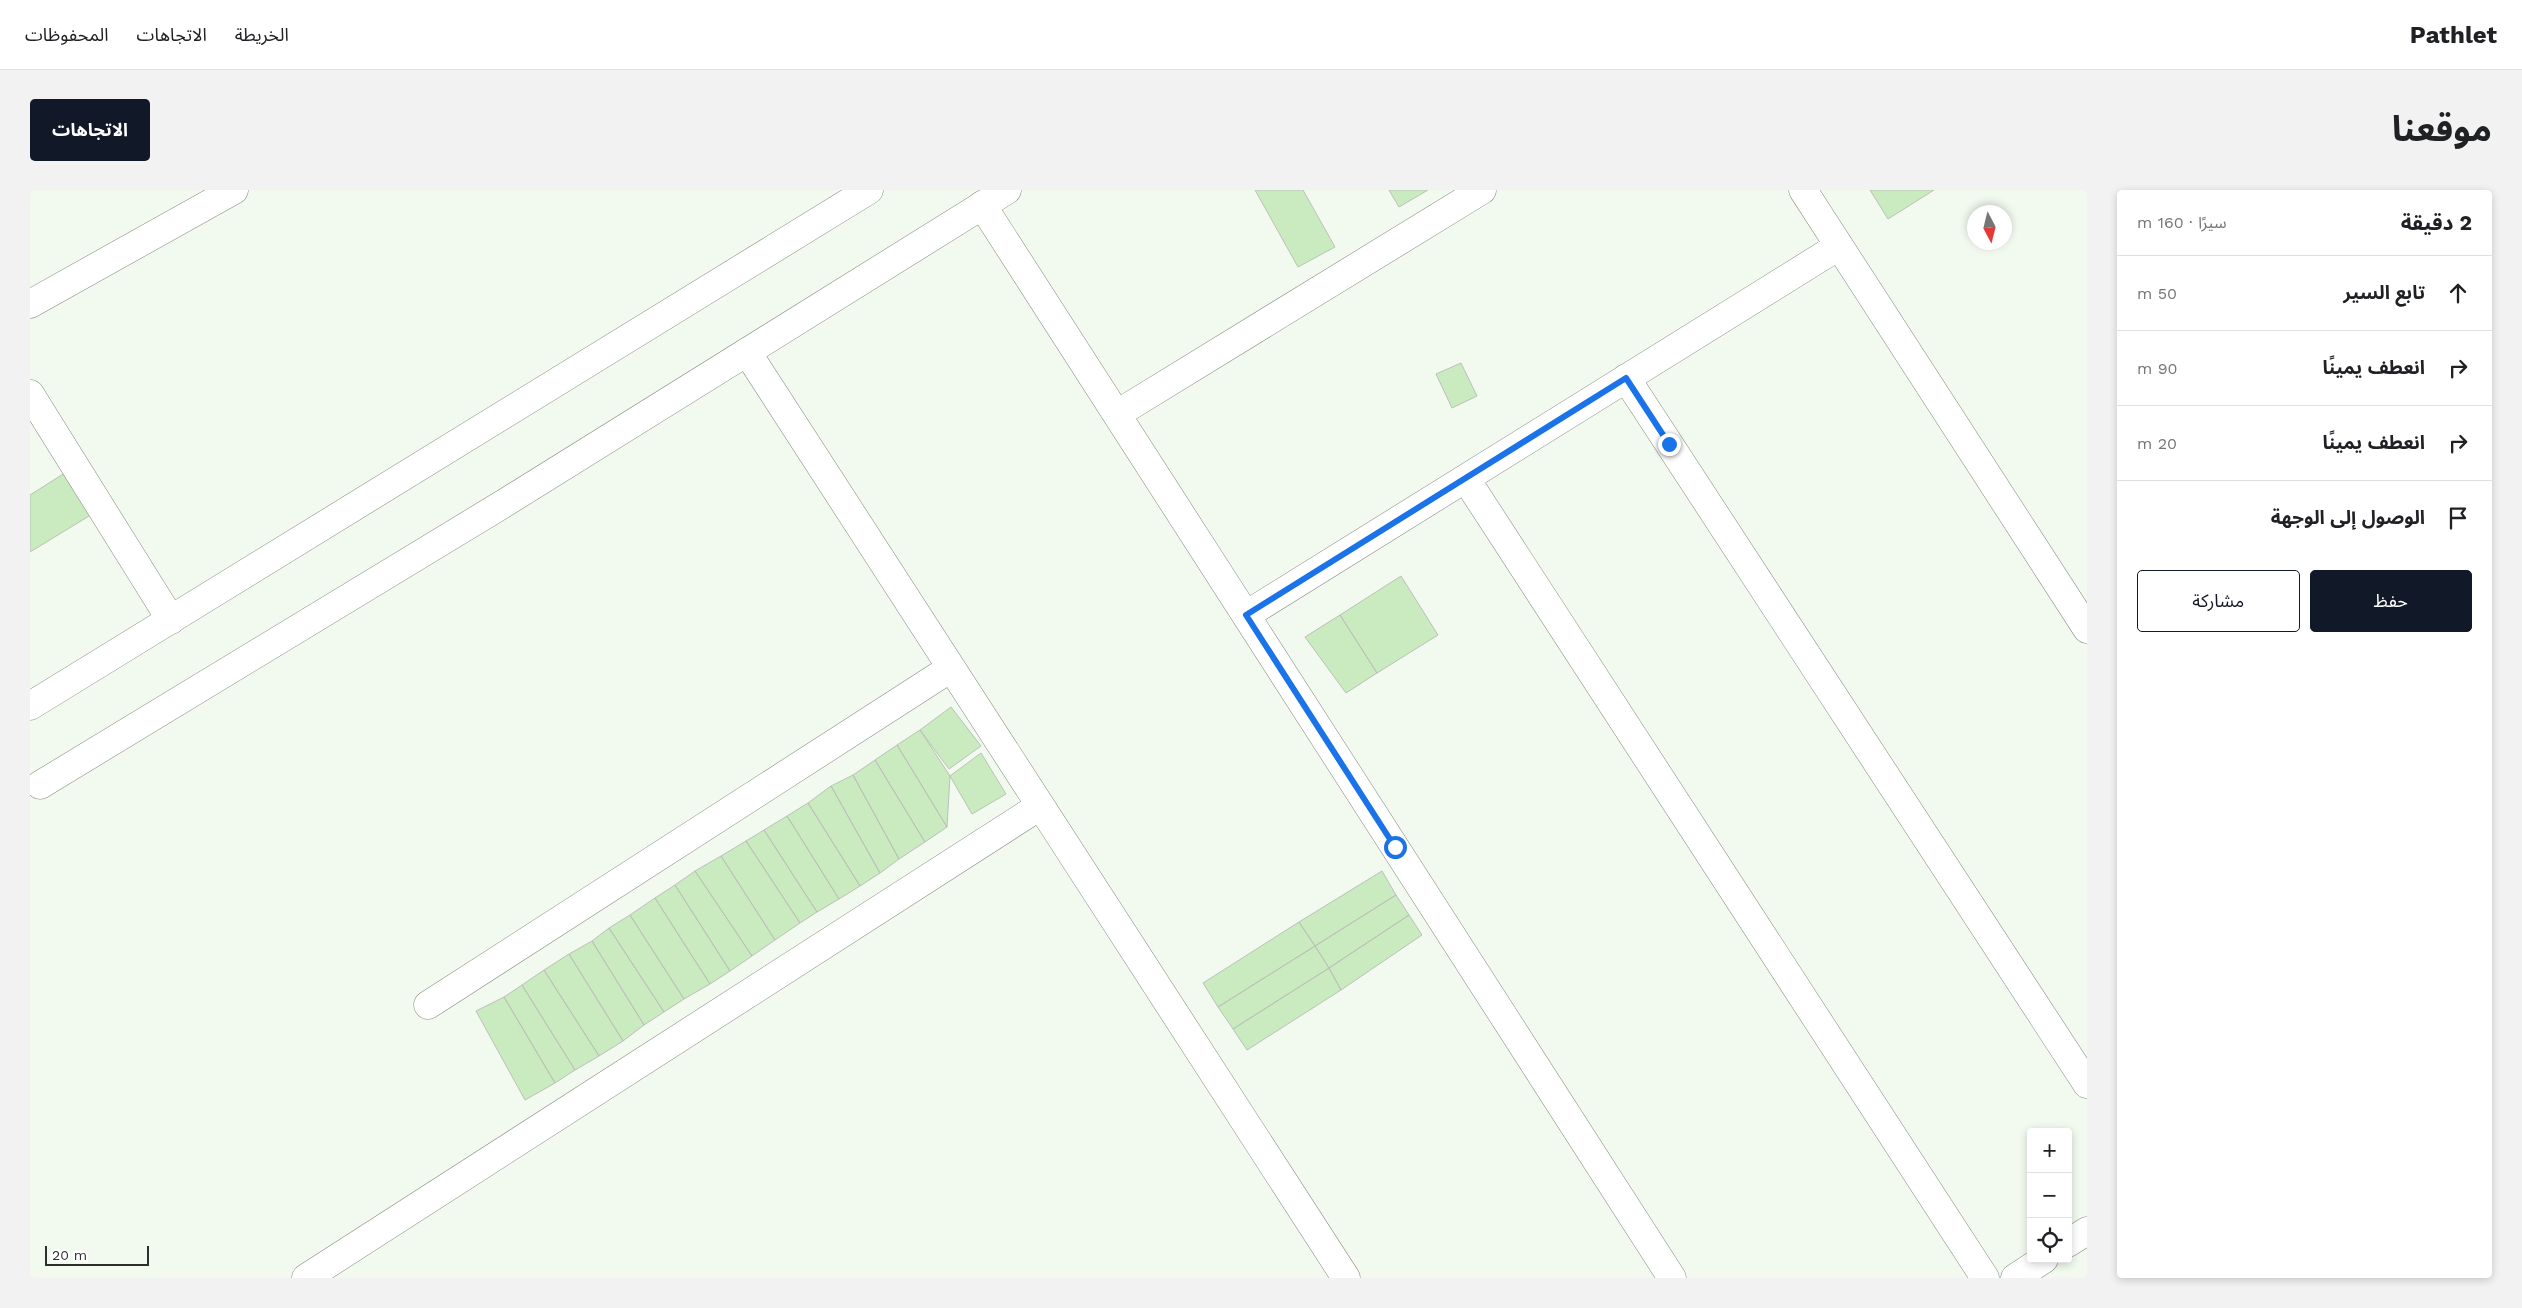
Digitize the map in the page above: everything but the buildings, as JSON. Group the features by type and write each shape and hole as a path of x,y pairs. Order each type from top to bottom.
{"street":[{"path":"30,304 234,190"},
{"path":"30,706 869,190"},
{"path":"40,785 503,504 1007,190"},
{"path":"1117,414 1482,190"},
{"path":"1803,190 2087,629"},
{"path":"982,205 1672,1278"},
{"path":"1246,615 1839,246"},
{"path":"746,352 1346,1278"},
{"path":"1626,378 2087,1084"},
{"path":"30,394 171,620"},
{"path":"1466,479 1985,1278"},
{"path":"428,1005 951,668"},
{"path":"306,1278 1040,806"},
{"path":"2072,1240 2087,1231"},
{"path":"2015,1278 2038,1263"}],"route":[{"path":"1395,847 1246,615 1626,378 1669,444"}]}
